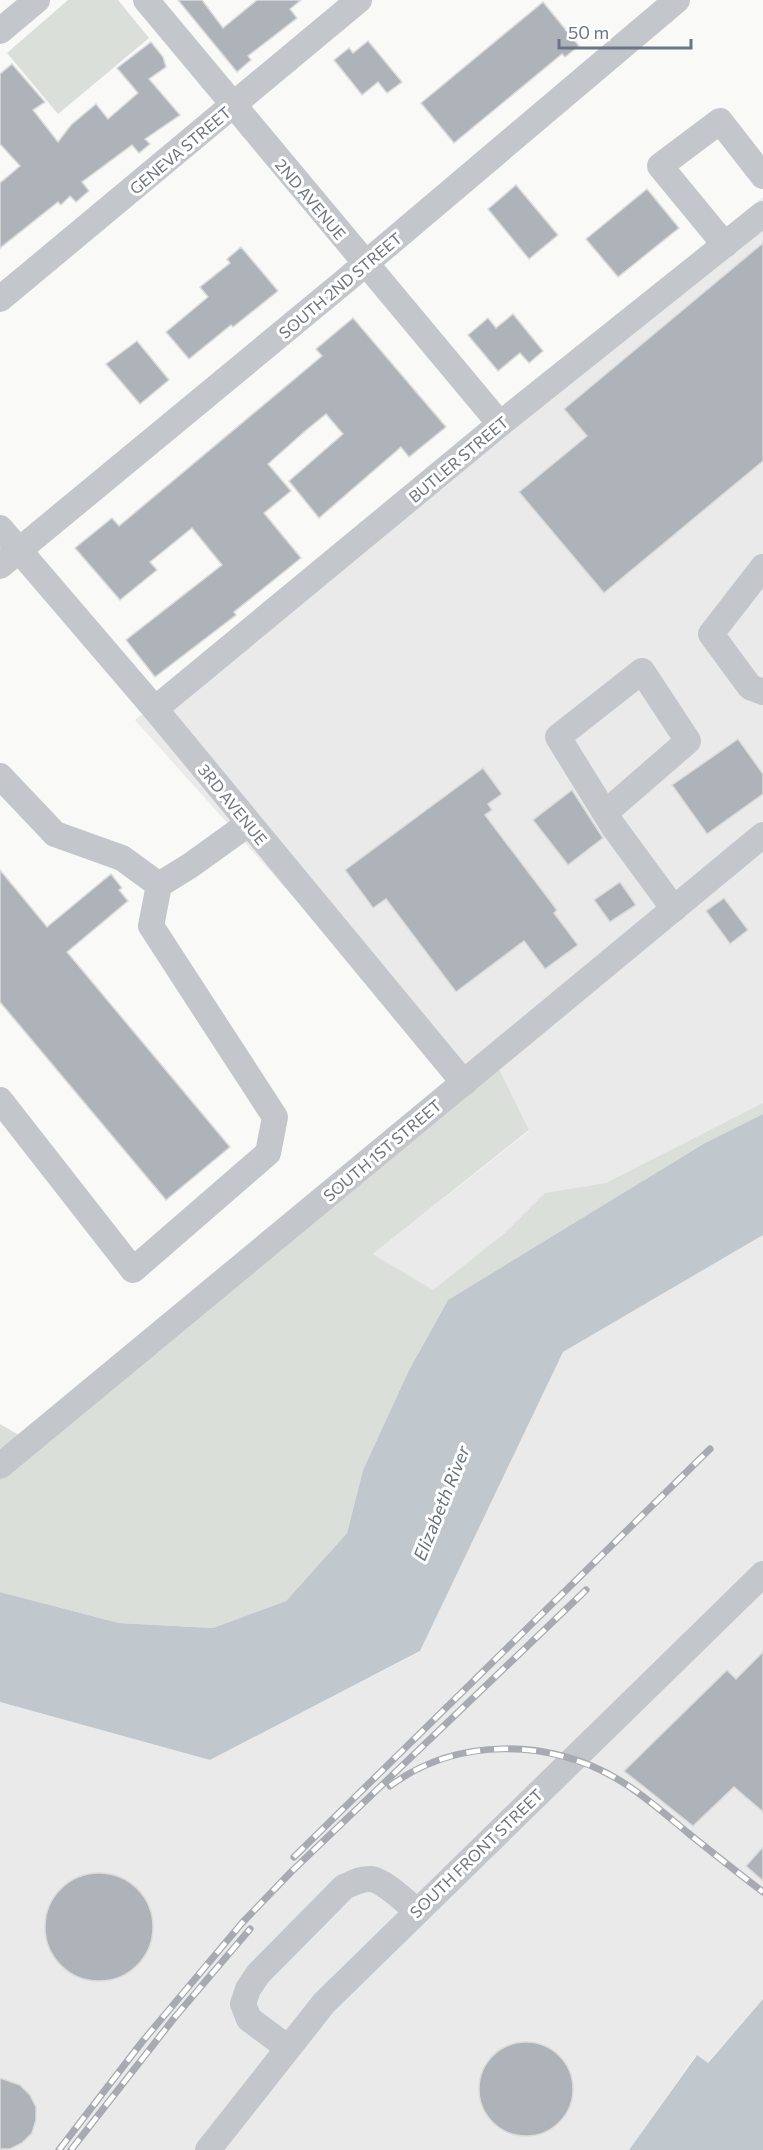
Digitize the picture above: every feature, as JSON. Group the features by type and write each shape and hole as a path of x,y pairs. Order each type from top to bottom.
{"street":[{"path":"0,31 37,0"},
{"name":"2ND AVENUE","path":"146,0 500,424"},
{"name":"GENEVA STREET","path":"0,299 359,0"},
{"name":"SOUTH 2ND STREET","path":"9,558 366,264 677,0"},
{"path":"725,245 660,166 720,121 763,176"},
{"name":"BUTLER STREET","path":"155,709 500,424 763,213"},
{"name":"3RD AVENUE","path":"0,528 9,558 155,709 464,1083"},
{"path":"763,567 711,634 750,687 763,692"},
{"path":"605,813 688,741 642,671 558,737 605,813 674,909"},
{"path":"0,776 55,834 122,858 159,885"},
{"path":"0,1100 133,1270 268,1153 275,1117 151,926 159,885 248,824"},
{"name":"SOUTH 1ST STREET","path":"0,1466 763,835"},
{"name":"SOUTH FRONT STREET","path":"208,2150 324,2003 763,1574"},
{"path":"288,2048 249,2019 243,2004 248,1989 258,1974 344,1887 358,1881 372,1879 417,1911"}],"shaded area":[{"path":"68,0 118,0 149,38 58,114 7,53"},
{"path":"763,197 763,1114 705,1143 448,1300 373,1254 529,1131 496,1064 465,1089 135,720"},
{"path":"496,1063 529,1130 373,1254 433,1290 505,1233 545,1193 606,1183 763,1103 763,1114 705,1143 448,1300 409,1370 363,1470 347,1533 286,1601 213,1628 119,1623 0,1592 0,1424 31,1442"},
{"path":"763,1235 763,1999 707,2063 696,2055 629,2150 0,2150 0,1702 210,1760 419,1652 563,1352"}],"water":[{"name":"Elizabeth River","path":"763,1114 763,1235 563,1352 420,1651 210,1760 0,1702 0,1592 119,1623 213,1628 286,1601 347,1533 363,1470 409,1370 448,1300 705,1143"},
{"path":"763,1999 763,2150 629,2150 697,2055 708,2063"}],"building":[{"path":"178,0 202,0 223,28 257,0 301,0 290,9 297,18 248,56 251,60 237,72"},
{"path":"543,2 579,46 565,57 562,54 454,143 421,103"},
{"path":"368,41 402,82 387,93 378,82 362,95 334,60 349,48 353,53"},
{"path":"151,42 163,57 166,67 149,79 180,115 145,139 150,144 139,153 132,145 82,182 89,191 76,202 70,196 61,205 58,202 0,248 0,183 20,166 0,144 0,74 12,64 45,102 33,110 58,142 71,125 96,104 108,119 138,93 117,68"},
{"path":"516,185 558,235 529,259 488,209"},
{"path":"647,189 679,228 618,277 586,239"},
{"path":"763,243 763,461 604,593 519,492 587,436 564,409"},
{"path":"241,247 278,291 189,359 166,332 208,297 200,287 230,263 227,259"},
{"path":"513,314 543,351 529,363 520,353 498,371 468,335 488,318 496,328"},
{"path":"353,318 446,427 409,457 401,447 319,518 289,481 343,434 326,414 304,432 268,464 291,491 264,513 301,558 234,612 236,615 155,677 126,640 222,565 192,528 150,562 157,570 120,600 75,548 112,518 119,526 322,356 316,349"},
{"path":"137,341 169,380 140,404 106,364"},
{"path":"738,739 763,774 763,794 707,834 672,785"},
{"path":"483,768 502,794 488,804 492,810 485,815 557,910 554,913 578,945 545,969 524,941 456,992 386,899 373,908 345,870"},
{"path":"572,790 603,838 568,865 533,820"},
{"path":"0,870 47,927 111,874 122,888 119,890 128,901 67,952 230,1147 166,1200 0,1002"},
{"path":"620,882 636,905 610,922 594,900"},
{"path":"724,898 748,930 730,944 706,911"},
{"path":"763,1652 763,1812 734,1787 693,1826 624,1771 727,1670 736,1679"},
{"path":"763,1847 763,1881 746,1866"},
{"path":"99,1873 120,1877 137,1889 149,1906 153,1927 149,1948 137,1965 120,1977 99,1981 78,1977 61,1965 49,1948 45,1927 49,1906 61,1889 78,1877"},
{"path":"526,2042 544,2046 559,2056 569,2071 573,2089 569,2107 559,2122 544,2132 526,2136 508,2132 493,2122 483,2107 479,2089 483,2071 493,2056 508,2046"},
{"path":"0,2078 20,2085 30,2095 36,2107 36,2120 32,2133 22,2143 10,2149 0,2149"}],"railway":[{"path":"294,1857 710,1449"},
{"path":"59,2150 142,2042 242,1923 291,1872 586,1590"},
{"path":"390,1786 416,1770 444,1758 473,1751 503,1749 563,1756 592,1766 628,1786 763,1892"},
{"path":"71,2150 175,2017 250,1929"}]}
